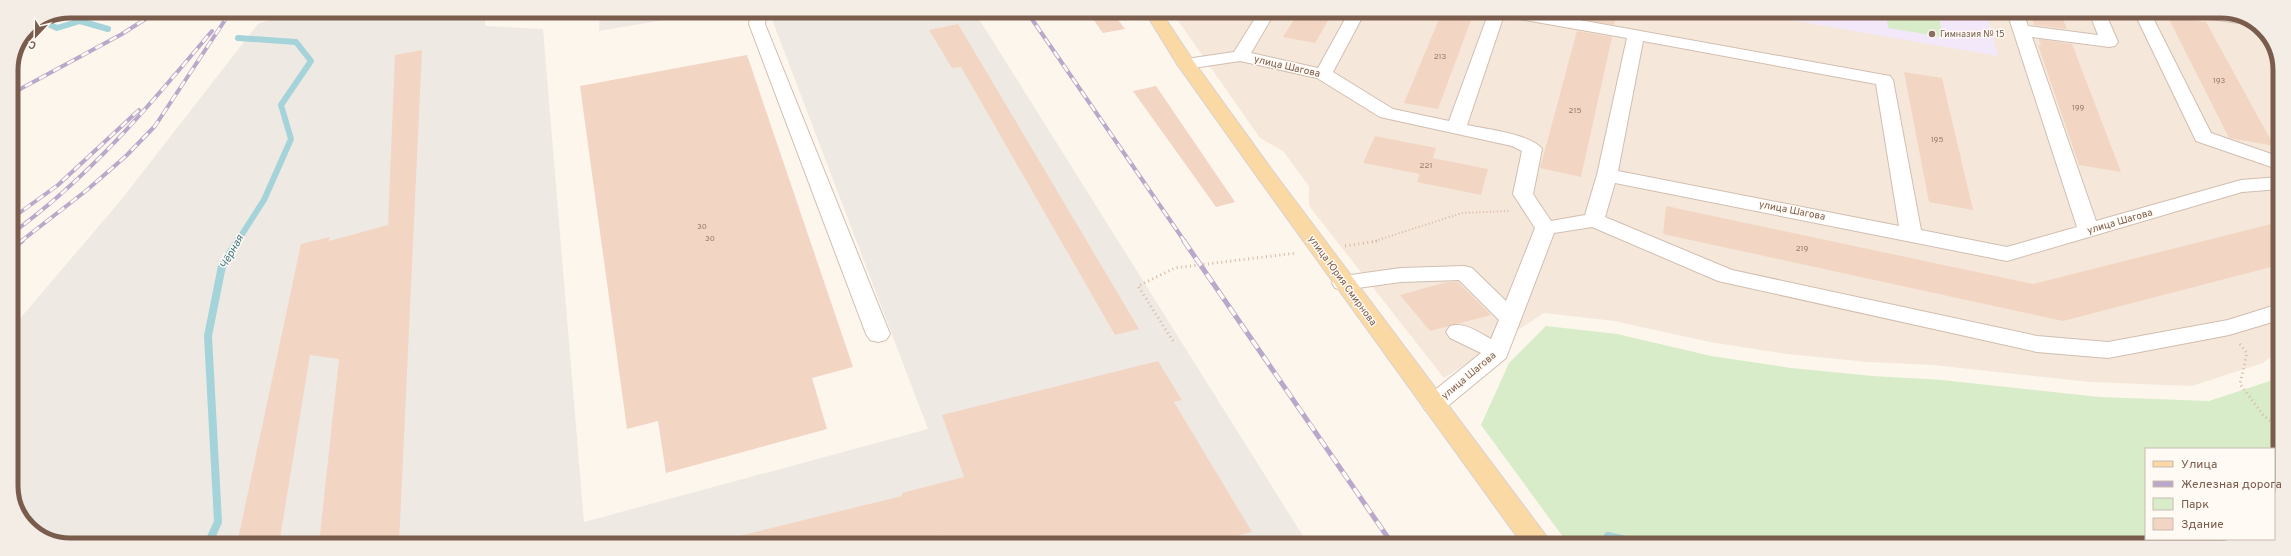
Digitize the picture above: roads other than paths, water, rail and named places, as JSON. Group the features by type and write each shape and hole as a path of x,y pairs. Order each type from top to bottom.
{"main road":[{"name":"улица Юрия Смирнова","path":"1157,18 1186,64 1344,283 1534,538"}],"lane":[{"path":"758,18 757,24 878,334"},
{"path":"1240,56 1263,18"},
{"path":"1323,74 1354,18"},
{"path":"1456,128 1495,18"},
{"path":"1542,18 1884,80 1911,235"},
{"path":"2017,18 2089,230"},
{"path":"2021,30 2109,42 2099,18"},
{"path":"2145,18 2203,137 2273,162"},
{"path":"1594,220 1607,174 1636,35"},
{"name":"улица Шагова","path":"1186,64 1240,56 1323,74 1387,113 1518,142 1532,148 1524,194 1546,228 1498,352 1434,404"},
{"name":"улица Шагова","path":"1607,174 2007,254 2241,186 2273,183"},
{"path":"1546,228 1594,220 1726,276 2037,344 2108,350 2229,327 2273,314"},
{"path":"1344,283 1401,275 1464,273 1479,285 1492,302 1511,318"},
{"path":"1458,332 1498,352"}],"waterway":[{"name":"Чёрная","path":"47,24 57,28 80,21 108,29"},
{"name":"Чёрная","path":"237,242 264,200 291,139 281,105 311,61 296,42 238,38"},
{"name":"Чёрная","path":"211,538 218,522 208,336 222,266 238,241"},
{"name":"Чёрная","path":"1608,536 1617,538"}],"railway":[{"path":"18,90 122,34 147,18"},
{"path":"20,242 87,190 126,156 155,126 226,18"},
{"path":"1031,18 1185,242"},
{"path":"18,229 67,189 118,139 166,86 212,31"},
{"path":"18,214 58,185 139,110"},
{"path":"18,244 22,241"},
{"path":"1184,241 1388,538"}],"place":[{"name":"Гимназия № 15","path":"1932,34"}]}
